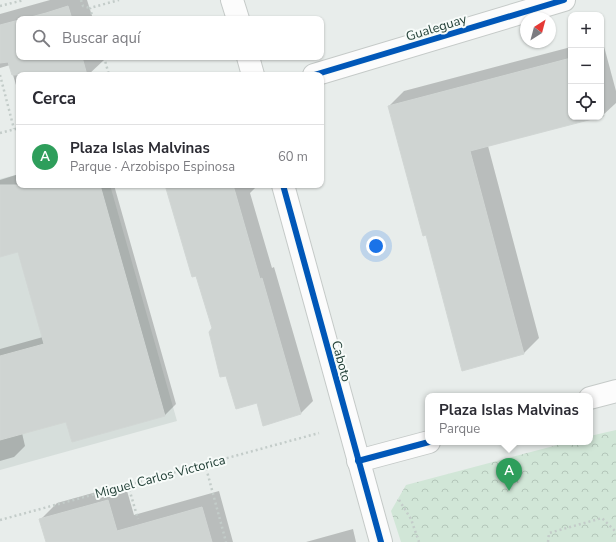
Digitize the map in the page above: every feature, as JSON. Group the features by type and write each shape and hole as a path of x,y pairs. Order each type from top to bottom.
{"street":[{"path":"232,0 237,16"},
{"name":"Gualeguay","path":"324,72 564,0"},
{"path":"249,60 251,72"},
{"name":"Caboto","path":"283,188 381,542"},
{"path":"593,397 616,391"},
{"path":"358,461 425,443"}],"path":[{"path":"0,6 24,0"},
{"path":"81,0 83,6 90,8 120,0"},
{"path":"90,8 92,16"},
{"path":"105,60 108,72"},
{"path":"0,75 14,129 0,133"},
{"path":"205,464 226,542"},
{"path":"128,485 138,520"},
{"path":"548,542 549,533 602,518 616,532"}],"shaded area":[{"path":"16,175 16,188 111,188 177,421 0,470 0,179"}],"green space":[{"path":"616,430 616,542 401,542 391,511 406,485 558,445 593,445 593,435"}],"building":[{"path":"68,6 71,16 34,16"},
{"path":"16,21 16,60 83,60 86,72 16,72 16,75 12,75 8,62 0,63 0,25"},
{"path":"568,59 568,120 589,120 470,151 524,354 462,371 426,235 423,236 388,106"},
{"path":"0,185 16,185 16,188 101,188 165,416 72,442 66,422 0,440 0,356 44,344 18,252 0,257"},
{"path":"166,188 234,188 260,279 262,278 301,414 263,426 257,403 236,409 226,376 220,377 209,332 212,328 196,276 192,277"},
{"path":"108,500 117,531 202,507 212,542 46,542 39,519"}],"cycle path":[{"path":"324,72 564,0"},
{"path":"284,188 381,542"},
{"path":"358,461 425,443"}],"place":[{"name":"Plaza Islas Malvinas","path":"509,491"}]}
